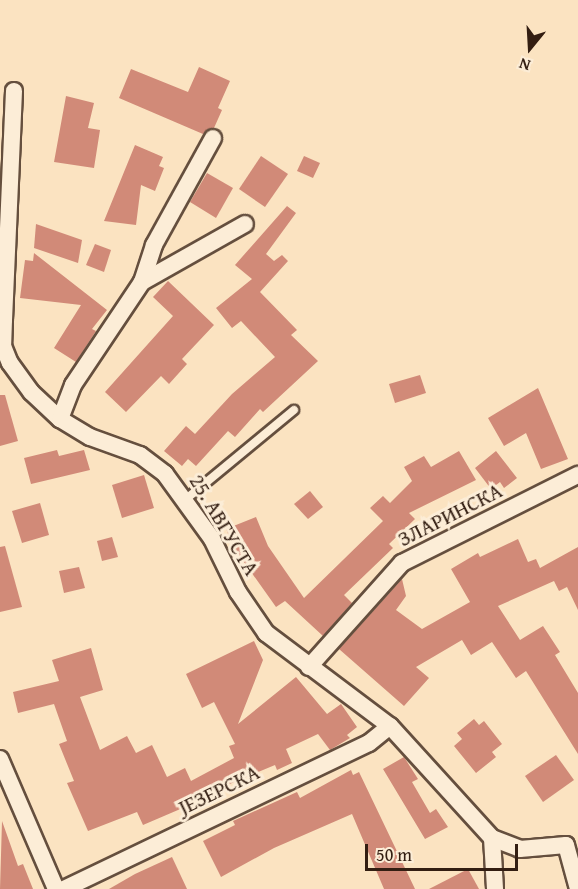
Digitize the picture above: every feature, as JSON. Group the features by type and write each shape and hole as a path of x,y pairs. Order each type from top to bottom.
{"street":[{"name":"25. АВГУСТА","path":"14,90 3,346 21,378 60,419 90,437 140,455 165,474 186,499 238,592 266,633 390,726 492,838 520,849 572,842 578,889"},
{"path":"60,419 73,386 142,282 159,236 213,138"},
{"path":"142,282 245,224"},
{"name":"ЗЛАРИНСКА","path":"309,667 402,563 578,475"},
{"name":"ЈЕЗЕРСКА","path":"64,889 369,744 390,726"},
{"path":"0,759 56,889"},
{"path":"492,838 495,889"}],"lane":[{"path":"186,499 294,410"}],"building":[{"path":"199,67 230,81 218,108 222,110 214,128 203,134 119,98 131,69 188,92"},
{"path":"66,96 94,103 88,128 100,130 94,168 54,162"},
{"path":"135,145 163,157 159,166 164,168 155,191 141,185 136,225 104,221"},
{"path":"261,156 288,174 265,207 239,189"},
{"path":"304,156 320,163 313,178 297,171"},
{"path":"207,173 233,188 216,218 190,202"},
{"path":"287,206 296,213 266,254 274,261 282,255 288,261 260,292 297,330 291,335 318,361 263,412 260,409 235,437 228,431 196,466 188,459 182,466 164,451 186,426 195,434 232,394 275,357 241,321 232,328 216,308 252,279 235,265"},
{"path":"36,224 82,240 78,263 34,248"},
{"path":"95,244 111,250 104,272 86,265"},
{"path":"34,253 107,310 92,329 96,331 76,362 54,348 81,305 20,298 25,260 33,261"},
{"path":"168,281 214,325 182,359 187,364 169,384 161,376 126,412 105,392 173,316 153,297"},
{"path":"420,375 426,393 395,403 389,384"},
{"path":"538,388 568,459 541,469 526,433 504,446 488,418"},
{"path":"0,395 5,395 18,441 0,446"},
{"path":"57,450 59,456 84,450 90,470 31,484 24,458"},
{"path":"459,451 476,480 409,513 415,519 389,544 393,548 344,595 352,603 323,636 285,601 276,607 234,548 226,529 256,517 268,546 304,598 383,521 370,508 383,496 390,503 412,481 404,467 424,456 431,467"},
{"path":"496,451 517,478 504,488 500,482 491,489 475,468"},
{"path":"144,475 154,508 122,518 112,485"},
{"path":"310,491 323,507 308,519 294,504"},
{"path":"40,503 49,535 22,543 12,511"},
{"path":"112,537 118,557 102,561 97,541"},
{"path":"518,539 528,562 536,559 540,568 578,547 578,610 567,587 559,591 554,581 498,606 520,640 543,626 560,652 555,655 578,693 578,754 526,671 516,678 492,642 471,655 462,640 416,667 429,678 404,706 339,649 402,579 406,596 396,610 422,629 470,602 451,569 478,553 480,557"},
{"path":"5,546 22,607 0,612 0,547"},
{"path":"79,567 85,588 64,593 59,571"},
{"path":"254,641 263,660 238,724 296,677 327,714 341,704 357,727 347,735 350,738 330,750 318,734 286,749 292,763 277,770 275,765 225,786 227,790 208,801 206,798 143,825 137,812 88,831 67,783 74,781 59,744 67,741 54,704 18,713 13,692 59,681 52,660 91,648 103,690 80,697 100,750 127,736 136,753 152,745 167,777 185,768 191,781 234,758 229,746 235,744 214,702 202,708 186,674"},
{"path":"474,719 479,725 484,721 502,744 492,752 496,757 476,773 454,746 462,739 457,733"},
{"path":"556,755 574,780 543,802 525,776"},
{"path":"404,757 418,779 412,782 430,813 436,809 448,827 425,839 383,769"},
{"path":"351,770 353,775 359,772 415,889 384,889 352,814 274,848 221,877 203,841 235,825 233,821 297,792 300,798"},
{"path":"2,821 18,866 23,864 33,889 0,889"},
{"path":"172,857 187,889 109,889 135,874"},
{"path":"468,869 479,889 429,889"}]}
